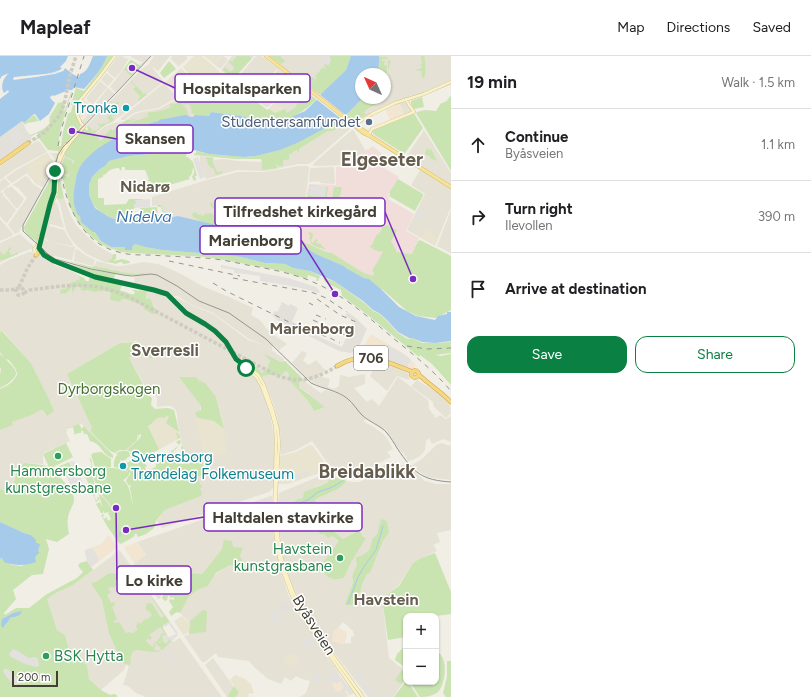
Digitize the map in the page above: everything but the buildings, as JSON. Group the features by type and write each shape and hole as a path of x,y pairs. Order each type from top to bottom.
{"highway":[{"path":"0,163 28,143"},
{"name":"706","path":"337,366 345,361 366,357 389,362 412,373 413,377 417,376 426,381 451,402"}],"main road":[{"path":"84,127 76,110 77,104 114,56"},
{"path":"264,56 353,124 356,128 451,187"},
{"path":"353,124 384,108 406,99 420,96 451,82"},
{"path":"370,136 372,129 414,112 406,99"},
{"path":"49,209 54,192 54,175 59,156 64,147 84,127"},
{"path":"49,209 56,194 56,180 62,154 66,147 84,127"},
{"name":"Byåsveien","path":"49,209 37,251 54,261 100,279 167,294 186,313 215,331 226,342 236,359 257,378 272,414 275,426 274,521 278,552 283,572 292,596 306,622 359,697"},
{"name":"Byåsveien","path":"245,366 252,369 261,379 274,411 277,423 279,444 276,494 277,528 280,551 285,571 294,594 308,621 362,697"}],"shaded area":[{"path":"118,56 122,56 127,59 129,58 115,78 107,71"},
{"path":"132,56 150,56 117,92 115,92 110,87 131,59 131,61 140,66 142,62 131,58"},
{"path":"154,56 170,56 158,71 152,67 163,82 122,115 95,133 92,133 86,126 142,69 148,65"},
{"path":"172,56 186,56 187,60 179,67 171,59"},
{"path":"194,56 202,56 221,73 206,91 201,88 183,67"},
{"path":"204,56 222,56 214,64"},
{"path":"222,56 228,60 220,69 214,64"},
{"path":"232,56 254,56 233,80 221,70"},
{"path":"256,56 262,56 317,100 280,121 270,121 211,112 209,116 158,121 131,130 86,159 79,169 75,181 61,174 57,174 63,155 70,143 84,129 94,135 106,126 113,123 124,122 133,115 159,109 178,99 187,98 206,102 216,100 238,102 246,93 266,109 269,109 292,82 282,91 269,80 278,70 277,69 251,96 235,81"},
{"path":"268,56 351,56 346,70 320,95 315,91 314,92"},
{"path":"324,56 330,56 331,60 329,65 324,64 322,66 318,64 318,68 314,66"},
{"path":"381,56 451,56 451,82 419,95 400,100 366,116 364,112 376,104 391,104 391,68 383,67"},
{"path":"181,68 205,92 219,77 228,84 218,95 212,97 212,100 204,100 187,96 179,97 166,82"},
{"path":"243,72 255,81 247,91 235,82"},
{"path":"106,73 114,79 108,86 101,80"},
{"path":"222,74 232,83 218,97 212,100 211,97 218,95 227,84 219,77"},
{"path":"100,81 107,88 92,105 86,98"},
{"path":"164,83 177,97 176,98 158,108 136,112 125,120 121,120 121,118"},
{"path":"108,88 114,93 114,95 98,110 94,106"},
{"path":"260,90 274,101 268,107 254,98"},
{"path":"83,98 92,107 83,118 80,118 77,110"},
{"path":"276,101 285,109 274,114 269,109"},
{"path":"406,101 411,112 404,115 399,102"},
{"path":"399,102 404,115 390,121 385,108"},
{"path":"93,107 97,112 83,125 81,120 84,119"},
{"path":"22,120 32,139 0,162 0,137"},
{"path":"346,125 350,129 308,164 298,164 266,171 237,170 206,179 200,163 200,156 214,158 213,160 224,159 260,162 301,148 328,131 332,131"},
{"path":"16,129 24,139 15,146 7,136"},
{"path":"352,130 365,150 361,153 362,154 357,157 353,152 348,157 348,165 313,165 314,163"},
{"path":"423,130 451,173 451,185 406,157"},
{"path":"37,141 40,142 47,152 15,169 0,180 0,167 21,150"},
{"path":"373,146 383,155 378,163 399,177 388,195 388,199 414,214 406,231 419,238 412,254 396,252 373,271 373,276 362,272 332,253 326,252 306,243 298,242 309,184 336,185 336,167 349,167 348,157 353,152 357,157 365,150"},
{"path":"47,153 54,163 55,160 50,153 58,154 54,168 43,187 36,184 27,173 12,183 6,178 15,171"},
{"path":"47,154 51,161 48,164 50,163 51,166 43,176 40,185 36,183 25,166"},
{"path":"198,157 205,177 200,179 193,159"},
{"path":"299,166 308,166 309,168 298,242 261,232 258,224 256,228 252,229 253,221 243,230 178,216 165,217 162,206 152,206 152,197 207,180 238,172 264,172"},
{"path":"333,167 334,184 309,181 311,168"},
{"path":"420,170 451,189 451,209 435,246 407,230 425,194 411,185"},
{"path":"25,176 42,190 19,232 15,234 8,225 27,198 17,187 16,188 16,186 13,185"},
{"path":"4,178 10,184 0,192 0,182"},
{"path":"11,186 24,199 18,208 16,208 3,192 7,187 8,188"},
{"path":"310,186 326,187 325,197 309,196"},
{"path":"59,191 62,198 64,198 76,225 98,246 115,256 106,263 87,254 71,239 66,230 60,204 57,199"},
{"path":"2,192 16,210 7,223 0,216 0,193"},
{"path":"150,199 150,207 134,208 134,204 136,204 135,200"},
{"path":"54,202 57,203 64,228 50,224 49,226 64,230 73,245 48,241 72,247 75,246 72,260 55,256 50,257 40,248 49,212"},
{"path":"419,208 425,211 420,220 414,217"},
{"path":"451,210 451,253 437,246"},
{"path":"0,219 13,234 12,236 0,241"},
{"path":"425,229 437,236 434,245 422,238"},
{"path":"20,234 32,244 33,248 8,258 0,263 0,243"},
{"path":"77,249 95,260 93,266 74,261 75,250"},
{"path":"32,252 34,255 41,254 55,266 72,271 78,275 80,279 70,283 65,289 67,294 72,287 72,292 76,287 81,287 81,290 111,293 114,301 119,302 125,299 144,306 145,309 151,312 156,308 146,298 146,293 149,291 159,293 168,297 183,312 208,327 229,349 234,359 255,377 266,398 274,437 274,487 269,492 162,528 157,521 165,510 201,496 193,476 203,465 201,457 186,454 183,451 177,413 175,409 171,406 157,407 157,397 153,392 148,395 145,386 129,358 136,355 154,359 151,350 137,341 120,343 67,374 92,428 90,431 80,424 66,429 65,430 70,441 43,453 43,464 24,463 17,467 11,490 5,491 0,489 0,430 13,425 12,422 41,410 54,411 31,363 3,331 0,332 0,265 9,260","holes":["179,377 196,377 216,397 224,428 214,421 198,418 201,406"]},
{"path":"97,261 116,266 144,262 166,267 202,286 253,308 251,315 260,320 267,329 287,344 279,350 273,345 272,351 262,344 249,339 213,313 162,290 134,284 135,275 94,266"},
{"path":"221,265 288,278 316,287 320,292 260,281 260,276 234,273 234,270 221,268"},
{"path":"176,297 213,314 248,340 264,345 284,359 283,362 265,355 270,361 267,369 262,373 257,367 243,363 234,355 228,342 217,330 188,311 175,298"},
{"path":"282,302 289,306 290,304 298,308 292,322 320,334 319,337 342,347 353,323 355,324 356,322 345,316 348,312 367,329 358,349 351,353 339,351 279,321 272,315 275,311 278,311"},
{"path":"371,334 406,355 415,364 415,369 411,370 360,352"},
{"path":"386,344 411,360 406,368 375,356 362,355 361,353 364,347 379,356"},
{"path":"302,351 307,353 303,361 309,365 316,360 325,370 319,376 330,379 328,387 334,389 339,386 340,375 349,377 365,374 365,384 354,388 367,402 372,399 379,406 398,377 428,400 429,409 436,418 440,415 446,419 451,416 451,442 443,439 432,444 429,438 426,441 425,450 419,457 408,461 403,452 402,453 385,431 362,415 349,399 340,393 312,382 292,363"},
{"path":"377,361 406,372 410,376 409,380 397,376 387,391 370,376"},
{"path":"285,370 288,372 290,381 308,401 314,411 325,407 318,403 307,392 299,388 299,380 307,383 321,393 325,390 337,393 348,399 365,418 364,422 372,426 387,438 393,449 387,452 391,457 372,467 361,476 355,478 333,472 312,441 296,450 281,455 281,438 277,416 262,377 267,375 282,375"},
{"path":"417,380 436,392 450,405 451,413 446,418 434,407 433,402 411,386"},
{"path":"174,411 180,438 159,449 148,425 158,417"},
{"path":"195,417 212,420 224,429 227,453 206,459 204,457"},
{"path":"441,443 451,446 451,480 427,477 411,466 422,459 436,445"},
{"path":"310,445 313,446 329,471 288,484 279,484 280,456 296,452"},
{"path":"74,461 83,483 71,488 66,474 74,471 70,462"},
{"path":"395,462 408,466 425,481 436,484 451,484 451,530 437,533 440,542 433,545 437,551 413,563 398,586 382,598 389,658 403,670 403,683 393,697 368,697 310,620 299,600 287,571 283,557 279,528 290,519 300,516 310,505 317,512 315,501 318,498 340,488 347,481 359,482 364,480 377,469 388,463","holes":["339,512 328,527 343,539 358,531 361,536 344,578 331,578 335,547 339,541 331,536 329,538 323,534 327,517","381,520 389,533 383,541 370,573 367,574 357,597 345,603 352,586 352,576 357,565 372,545 372,539 377,534","343,622 353,631 354,636 351,637 351,643 340,644 342,630 338,628"]},
{"path":"309,471 310,474 304,477 303,474 301,475 302,478 296,480 294,476"},
{"path":"320,476 332,476 327,483 317,486 303,498 298,499 288,516 283,520 278,517 279,493"},
{"path":"271,496 275,547 289,597 298,614 340,676 331,683 338,692 342,688 348,696 347,697 300,697 306,693 310,681 296,676 291,681 285,677 281,684 268,679 249,661 218,657 216,653 205,662 202,662 184,636 193,633 205,632 203,610 189,622 180,613 180,611 188,598 197,590 208,586 216,574 230,565 237,566 245,570 247,568 240,556 243,548 222,549 202,574 190,573 186,579 181,578 170,581 163,589 160,599 158,599 134,565 134,563 146,555 137,542"},
{"path":"109,535 116,548 91,568 87,561 85,550 101,544"},
{"path":"137,542 146,555 134,563 124,548"},
{"path":"92,548 99,559 91,567 87,561 85,550"},
{"path":"118,550 121,552 166,617 161,629 174,642 180,638 222,697 146,697 136,693 128,686 123,685 129,666 126,665 124,670 101,690 89,679 87,665 82,661 79,655 69,650 65,635 57,630 47,599 73,585 111,557"},
{"path":"285,600 291,608 281,615 276,607"},
{"path":"273,610 283,620 275,625 269,617"},
{"path":"182,616 190,624 190,632 183,635 174,621"},
{"path":"170,622 178,633 173,640 170,640 166,635 169,637 176,634 169,624 165,627 163,625"},
{"path":"338,628 347,632 345,644 332,641 334,630"},
{"path":"310,635 315,643 306,650 302,643"},
{"path":"13,649 29,658 38,658 39,666 36,667 25,664 11,657 9,654"},
{"path":"166,651 176,662 173,664 163,653"},
{"path":"294,653 299,660 291,668 282,660"},
{"path":"213,658 234,687 227,697 205,665"},
{"path":"355,668 362,674 361,675 365,679 364,681 370,686 376,697 371,697 372,695 354,672 353,670"},
{"path":"4,669 8,669 20,681 23,682 16,685 9,680 3,672"},
{"path":"317,671 322,678 319,684 312,681"},
{"path":"337,671 338,676 340,676 354,693 350,695 347,690 344,691 342,688 344,687 340,681 336,684 335,682 329,684 326,680"},
{"path":"235,675 245,679 251,684 254,693 248,694 249,697 236,697 239,692 230,680"},
{"path":"340,676 354,693 348,696 342,688 337,692 331,683"}],"green space":[{"path":"107,56 113,56 76,104 75,111 81,124 79,129 59,151 48,150 39,138 33,140 39,137 37,133 31,137 29,133 31,135 50,123 49,118 58,103 66,101 63,110 65,110 72,91 60,131 58,146 61,146 63,132 68,114 71,112 73,105 71,105 76,88 84,91 100,70"},
{"path":"237,56 249,56 252,58 233,79 223,70 225,67 230,72 234,69 229,62 230,60 232,62"},
{"path":"270,56 280,56 285,61 281,64"},
{"path":"330,56 351,56 346,70 320,95 302,80 308,73 315,79 312,82 312,79 311,84 317,78 315,76 323,67 325,69 326,68 324,66 325,64 329,65 331,60"},
{"path":"379,56 385,56 385,58 387,56 388,60 382,59 382,61 386,61 384,62 384,65 387,65 387,68 378,68"},
{"path":"421,56 424,56 425,62 424,79 421,75 421,71 415,70 422,68 422,66 420,66 422,64"},
{"path":"131,60 141,66 131,76 124,69"},
{"path":"388,60 391,61 388,68"},
{"path":"169,61 176,69 164,78 160,73"},
{"path":"133,79 132,82 143,94 145,93 147,95 139,101 140,96 133,89 136,87 131,82"},
{"path":"293,82 317,100 301,112 278,121 259,120 211,112 209,116 195,115 191,112 190,105 185,105 180,100 187,98 209,103 217,100 238,102 245,93 268,111 269,109 275,113 285,109 287,113 297,106 296,105 301,99 296,96 297,93 291,84"},
{"path":"451,95 451,171 416,113 425,110 436,111 441,103 446,102"},
{"path":"422,97 424,107 414,109 411,101"},
{"path":"111,101 115,104 118,101 119,103 115,105 116,106 111,102 106,107 111,113 116,109 119,113 114,116 112,115 111,116 115,120 107,124 110,121 107,118 109,116 103,111 97,116"},
{"path":"180,101 187,109 188,116 163,119 131,130 115,138 84,162 79,169 75,181 74,192 80,216 95,231 101,241 126,247 132,250 132,247 135,244 162,250 236,256 265,263 285,264 293,268 310,271 320,276 318,281 316,281 317,278 308,275 307,279 282,271 207,257 121,252 102,245 87,233 78,222 70,207 63,179 60,174 60,172 68,177 71,172 67,175 61,170 64,158 71,160 73,164 74,163 74,160 65,157 65,151 70,143 84,129 87,131 88,126 92,129 92,132 101,127 98,124 99,123 101,125 104,123 106,124 95,133 100,141 111,129 113,131 117,127 122,127 123,122 127,120 137,119 129,123 150,116 148,115 143,117 148,114 148,112 157,112 171,107 170,104 172,103 173,105"},
{"path":"357,104 376,104 366,110 364,112 366,115 358,120 354,121 351,119 348,123 351,126 350,128 346,125 332,131 328,131 299,149 299,152 297,150 289,154 288,160 287,158 287,160 283,160 283,166 276,165 277,168 262,170 261,159 235,159 194,155 194,153 196,154 196,151 209,154 244,157 256,156 280,150 342,119"},
{"path":"413,113 423,128 405,153 373,134 372,130"},
{"path":"34,115 39,121 27,123 25,125 24,123"},
{"path":"427,148 429,150 431,149 437,161 425,154"},
{"path":"187,151 186,157 193,162 197,176 195,176 196,180 194,181 192,177 194,173 193,168 189,178 190,179 169,185 169,189 161,192 153,188 150,181 148,181 145,174 148,180 149,179 145,170 125,170 125,167 122,167 121,171 119,168 113,169 98,179 98,198 104,198 104,205 126,204 129,199 143,199 136,200 134,209 128,210 129,218 162,215 161,207 158,207 157,205 162,206 165,217 135,222 117,220 109,217 95,207 89,195 89,185 92,177 109,161 129,156"},
{"path":"206,157 214,158 212,161 217,172 223,171 222,173 216,175 214,169 209,166"},
{"path":"59,174 64,198 60,199 57,198"},
{"path":"398,179 423,194 415,211 389,196 389,193"},
{"path":"50,180 54,181 54,191 37,242 27,234 24,227"},
{"path":"310,185 325,187 311,186 309,196 325,197 326,187 328,187 326,201 308,197"},
{"path":"334,187 342,187 339,200 332,198"},
{"path":"211,201 216,209 220,209 222,218 233,217 228,218 230,222 234,220 234,217 237,219 235,219 236,221 243,223 245,223 247,219 247,222 250,224 252,220 253,230 258,224 259,226 263,226 265,228 267,224 272,225 268,226 267,228 299,237 298,242 306,243 326,252 332,253 362,272 373,276 374,272 372,271 383,252 373,249 370,246 384,224 397,230 391,241 396,252 412,254 418,241 420,240 451,256 451,310 436,318 418,316 407,311 369,279 364,278 344,266 306,248 280,242 274,238 269,238 265,235 239,228 221,226 200,221 193,217 192,214 195,212 198,215 201,214 202,216 205,215 204,214 211,213 215,215 216,213 218,216 215,209 210,206"},
{"path":"157,207 158,215 141,216 140,208"},
{"path":"310,232 313,234 311,241 313,243 316,239 318,240 316,243 322,245 326,249 316,247 310,242 310,235 308,233"},
{"path":"10,247 11,249 9,251 11,255 17,252 18,254 4,260 0,260 0,252 3,255 5,254"},
{"path":"113,254 116,254 116,259 114,261 122,259 129,261 130,263 123,264 122,262 117,264 107,262 112,258"},
{"path":"57,258 92,267 94,266 120,272 146,274 126,275 116,274"},
{"path":"63,263 115,274 114,279 95,276"},
{"path":"78,275 86,281 89,281 89,277 122,285 120,290 131,294 134,294 135,292 132,290 149,291 146,293 146,298 151,300 157,312 152,314 143,308 144,306 125,299 119,302 110,300 111,293 103,291 85,291 81,290 81,287 76,287 72,293 72,287 66,294 61,294 60,292 62,289 65,289 70,283 80,279"},
{"path":"323,278 334,281 373,311 378,313 398,333 408,339 412,338 422,343 451,342 451,353 435,355 441,356 451,354 451,385 432,364 420,355 419,357 342,296 341,290 325,282"},
{"path":"2,331 31,363 54,411 47,416 43,410 41,410 12,422 13,425 0,430 0,389 13,381 17,375 15,368 0,352 0,332"},
{"name":"Dyrborgskogen","path":"137,342 151,350 153,359 136,354 129,358 144,386 143,391 152,398 151,405 155,409 168,408 174,410 179,432 166,423 169,417 167,415 165,418 157,418 148,426 159,449 178,439 176,432 180,436 180,438 156,451 142,456 127,450 141,437 138,438 137,437 137,440 126,450 120,450 114,453 90,431 92,428 67,374 120,343"},
{"path":"0,354 12,366 16,373 11,381 0,388 1,369"},
{"path":"264,354 281,362 285,361 307,383 299,380 299,388 325,407 314,411 308,401 290,381 288,372 285,371 282,375 267,375 262,377 253,367 257,367 262,373 267,369 270,361"},
{"path":"179,377 196,377 205,383 216,397 224,429 214,421 198,418 195,413 201,410 201,406"},
{"path":"79,424 83,431 75,434 75,436 73,427 66,429"},
{"path":"84,426 113,455 113,458 109,457 97,444 90,441 87,434 84,434 82,428"},
{"path":"180,440 180,444 169,456 171,460 178,458 176,462 179,462 179,464 186,461 188,464 191,463 190,457 187,455 185,457 179,457 183,453 181,447 183,446 185,452 200,457 203,463 201,470 202,475 197,477 202,486 200,489 202,493 201,496 165,510 156,521 154,528 146,534 138,537 137,534 134,534 135,536 121,544 107,526 101,515 104,514 104,519 107,517 109,521 111,519 108,513 109,512 104,513 103,510 103,513 101,513 96,504 100,502 103,508 98,492 112,510 109,503 98,491 93,476 94,471 107,468 116,468 128,472 126,470 114,467 116,456 118,455 116,454 119,452 127,451 129,452 130,456 123,461 120,460 121,466 125,466 133,460 130,453 140,457 134,461 141,459 147,466 145,467 146,470 148,470 156,467 156,463 163,458 163,456 178,446 179,445 176,442","holes":["129,472 130,475 126,481 129,486 131,484 130,488 133,504 129,488 123,480 129,475"]},
{"path":"66,443 73,457 51,468 71,489 73,494 74,501 69,512 68,519 69,534 57,542 46,539 49,549 43,574 32,575 13,590 16,599 4,613 5,615 16,608 29,608 47,594 77,578 83,572 78,566 80,563 87,561 93,570 73,585 47,599 57,630 65,635 69,650 79,655 82,661 87,665 89,679 101,690 110,695 117,695 117,697 0,697 0,559 2,558 12,565 22,566 40,552 38,551 36,543 31,535 0,522 0,489 5,491 11,490 18,469 24,463 49,467 43,454","holes":["13,613 15,616 10,618 4,626 2,625 2,619"]},
{"path":"101,452 111,459 111,467 96,470 91,455 93,453"},
{"path":"89,458 91,459 93,468 91,471 92,473 90,474 92,474 96,489 93,493 96,494 94,496 96,500 98,500 98,497 100,499 96,502 83,470 92,466"},
{"path":"69,462 73,470 61,475 58,467"},
{"path":"332,476 347,481 340,488 315,500 321,508 317,512 310,505 300,516 298,522 290,519 279,528 278,517 283,520 288,516 293,506 292,503 303,498 304,492 327,483"},
{"path":"340,511 328,527 343,539 358,531 366,538 351,562 344,578 334,579 328,577 325,573 323,563 339,541 332,536 329,538 323,534 320,534 316,528 327,517"},
{"path":"381,519 387,521 389,533 383,541 370,573 367,574 362,584 357,600 352,605 346,605 345,603 352,586 352,576 357,565 356,558 366,553 371,546 372,539 377,534"},
{"path":"224,540 232,541 233,547 243,548 240,556 247,568 245,570 237,566 230,565 216,573 208,586 197,590 188,598 180,613 177,612 171,616 169,612 173,607 169,601 170,599 174,600 174,597 171,598 168,595 167,600 165,601 162,598 166,588 171,583 181,580 184,584 190,573 202,574 222,549"},
{"path":"435,553 451,592 451,614 439,616 439,613 403,613 403,638 388,640 382,598 399,586 413,563 421,558"},
{"path":"112,573 122,576 130,575 132,577 112,588 111,586 108,589 111,592 107,595 111,603 114,602 115,605 112,607 117,619 114,623 119,622 126,633 130,632 132,634 138,629 136,627 138,622 140,624 152,615 146,610 146,605 148,603 152,604 161,618 164,616 142,583 170,622 163,626 167,635 160,627 149,635 152,638 149,640 148,638 146,641 152,647 154,646 153,643 156,646 154,648 155,651 160,651 156,652 136,650 131,654 130,665 122,663 109,633 102,600 91,583 96,582"},
{"path":"203,610 207,611 206,632 189,634 189,622"},
{"path":"163,633 165,636 163,635 161,637 163,638 163,643 168,644 165,643 169,641 169,639 171,641 169,643 171,642 162,650 160,649 161,647 159,648 160,647 155,643 154,642 160,638"},
{"path":"403,648 403,666 395,660 397,654"},
{"path":"439,652 444,662 445,671 442,685 438,692 429,696 420,697 412,685 439,685"},
{"path":"447,661 451,661 451,697 446,697 443,693 447,677"},
{"path":"402,670 403,671 403,681 401,684 395,680"},
{"path":"403,685 410,685 418,697 394,697"},
{"path":"234,686 239,692 236,697 227,697"}],"water":[{"path":"0,56 68,56 66,61 60,67 62,69 60,70 40,75 14,77 15,79 36,77 63,71 65,68 79,77 80,74 87,69 93,56 107,56 100,70 84,89 74,87 72,90 65,90 66,91 54,96 53,95 50,97 55,103 49,114 40,121 34,114 24,123 22,121 0,137 0,99 9,92 8,90 4,93 2,85 9,73 2,76 0,79"},
{"name":"Nidelva","path":"351,56 379,56 378,68 355,68 355,104 357,104 342,119 299,142 280,150 256,156 244,157 209,154 194,150 129,156 109,161 92,177 89,185 89,195 95,208 117,220 135,222 178,216 221,226 239,228 265,235 269,238 274,238 280,242 306,248 344,266 364,278 369,279 399,307 416,316 435,320 438,316 451,312 451,341 435,343 422,342 409,338 398,332 379,313 334,281 310,271 293,268 285,264 265,263 236,256 162,250 135,244 132,247 132,250 125,250 125,247 112,247 101,241 95,232 81,222 80,216 77,214 74,204 74,190 77,175 80,167 86,159 104,144 137,128 161,119 186,115 191,117 195,115 209,116 211,112 270,121 280,121 305,111 346,70"},
{"path":"0,522 31,535 36,540 36,543 40,544 38,551 40,552 35,557 36,562 16,565 4,562 2,558 0,559"},
{"path":"22,611 19,615 10,618 4,628 1,626 2,619 13,613"}],"pier":[{"path":"64,67 65,68 63,71 55,74 13,79 14,77 55,73"},
{"path":"319,94 348,117 344,121 316,99"}],"waterway":[{"path":"289,516 300,503 308,500 318,492 343,481"},
{"path":"348,604 358,577 376,550 383,526"}],"tunnel":[{"path":"28,143 45,132 59,116 64,105 70,75 76,56"},
{"path":"19,287 27,269 36,255"},
{"path":"24,293 30,290 81,285 105,288 118,292 272,373 289,379 297,380 313,378 337,366"},
{"path":"0,290 10,290 20,287 23,289 24,293 18,295 16,289"}],"tram line":[{"path":"151,56 63,147 58,155 54,169 23,225 23,231 55,259 91,269 123,275 157,275 199,301 229,313 266,339 311,383 344,396 352,402 360,413 387,433 408,464 419,474 432,479 451,482"}],"railway":[{"path":"58,146 62,127 84,56"},
{"path":"61,174 67,198 78,221 85,231 103,246 127,254 205,258 226,261 282,272 316,283 340,296 362,312 424,363 451,391"},
{"path":"169,261 240,276"},
{"path":"233,278 314,293 326,298 347,312"},
{"path":"213,283 293,324 340,343"},
{"path":"317,299 340,315 356,322"},
{"path":"309,303 313,305"},
{"path":"316,315 326,319"},
{"path":"313,320 347,336"},
{"path":"340,325 345,328"},
{"path":"407,346 427,349 451,348"}],"place":[{"name":"Hospitalsparken","path":"132,68"},
{"name":"Tronka","path":"126,108"},
{"name":"Studentersamfundet","path":"369,122"},
{"name":"Skansen","path":"72,131"},
{"name":"Tilfredshet kirkegård","path":"413,279"},
{"name":"Marienborg","path":"335,294"},
{"name":"Hammersborg kunstgressbane","path":"58,456"},
{"name":"Sverresborg Trøndelag Folkemuseum","path":"123,466"},
{"name":"Lo kirke","path":"116,508"},
{"name":"Haltdalen stavkirke","path":"126,530"},
{"name":"Havstein kunstgrasbane","path":"340,558"},
{"name":"BSK Hytta","path":"46,656"}],"district":[{"name":"Elgeseter","path":"382,159"},
{"name":"Nidarø","path":"145,186"},
{"name":"Marienborg","path":"312,328"},
{"name":"Sverresli","path":"165,350"},
{"name":"Breidablikk","path":"367,471"},
{"name":"Havstein","path":"386,599"}],"route":[{"path":"55,171 54,192 39,248 44,255 54,261 100,279 167,294 186,313 215,331 226,342 233,356 246,368"}]}
